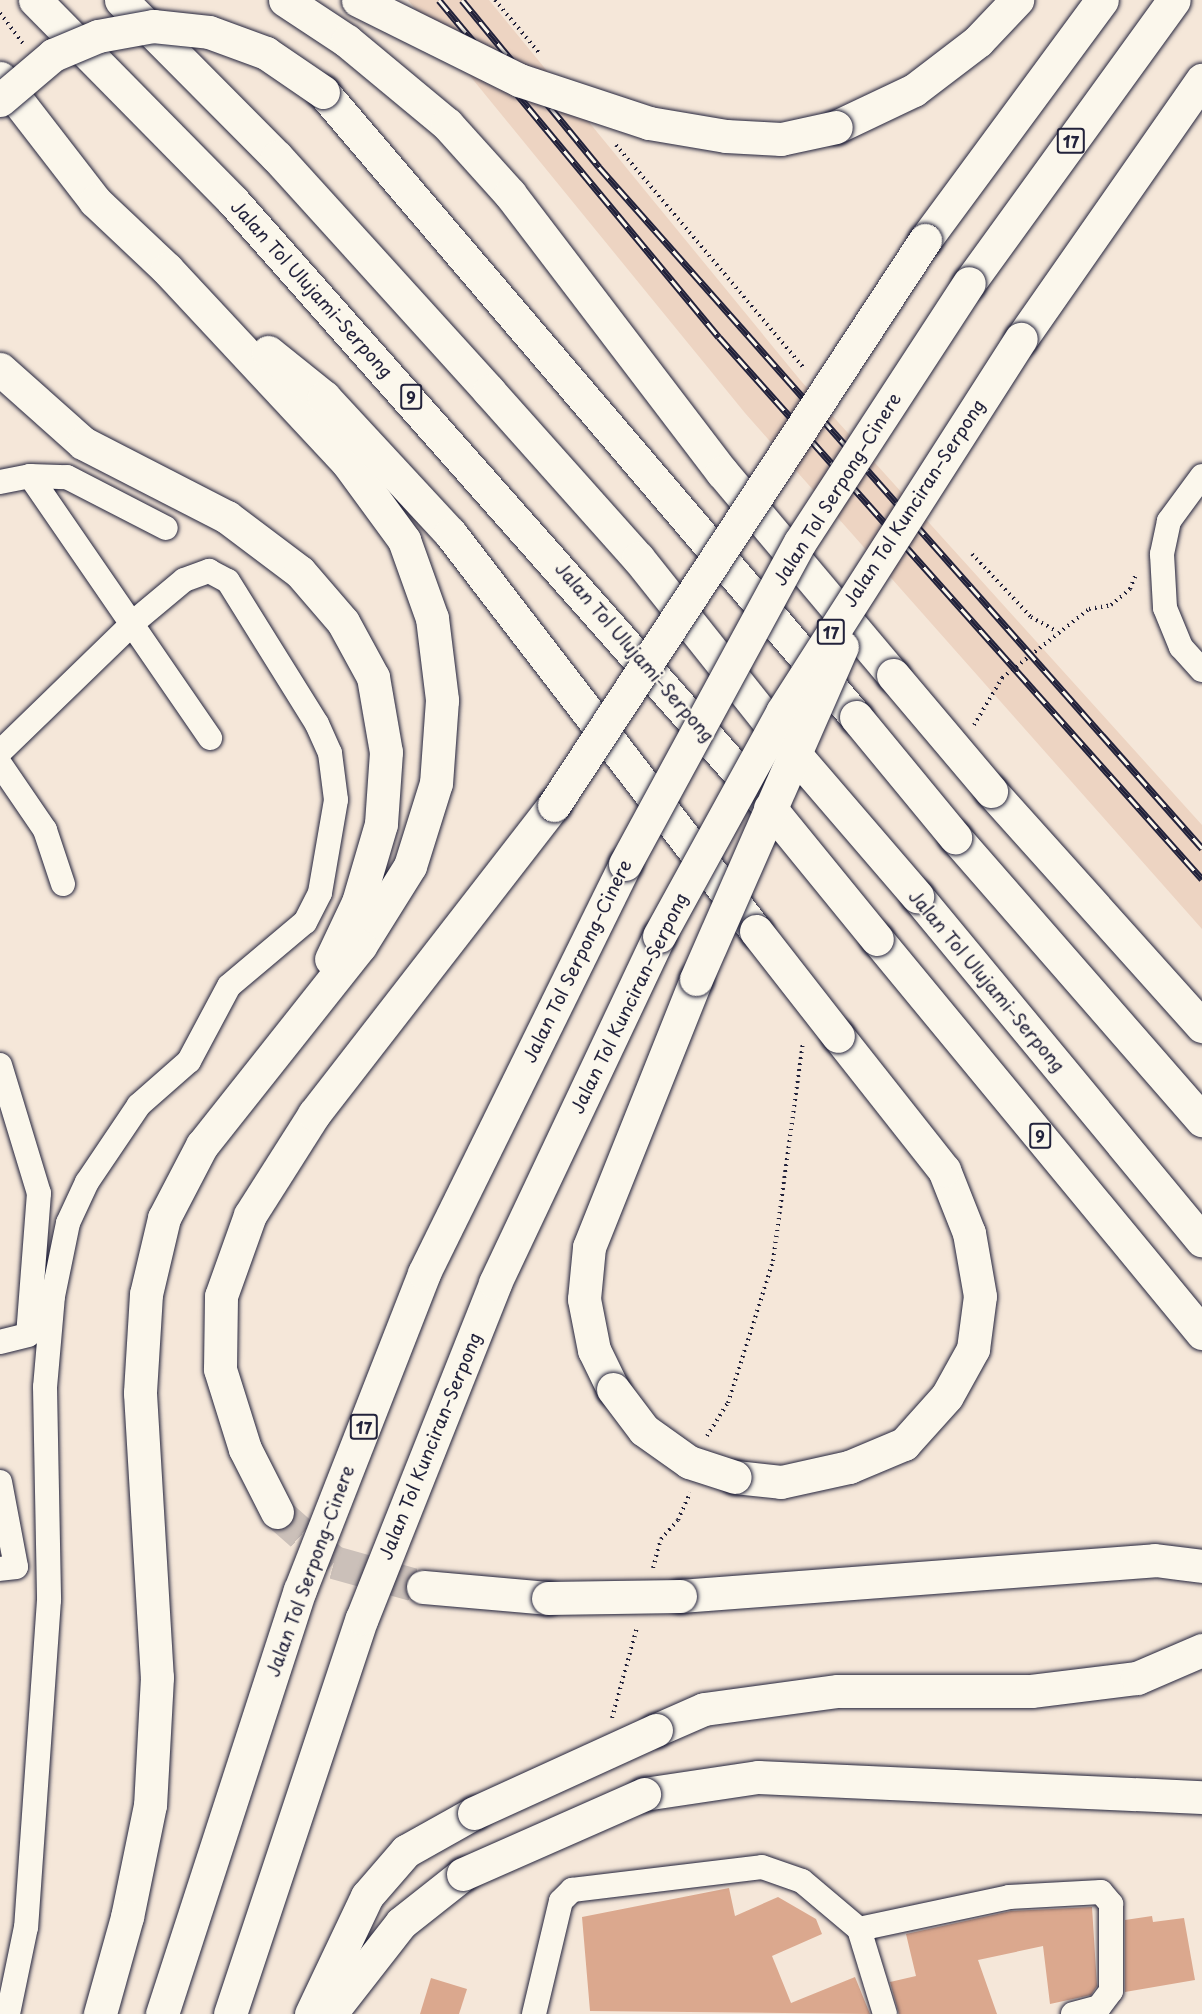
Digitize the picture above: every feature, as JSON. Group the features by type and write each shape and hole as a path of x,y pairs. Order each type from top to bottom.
{"highway":[{"name":"Jalan Tol Ulujami–Serpong","path":"35,0 241,210 770,808 1202,1333"},
{"name":"Jalan Tol Ulujami–Serpong","path":"122,0 277,157 638,558 794,753 916,896 1202,1241"},
{"path":"285,0 347,40 447,124 510,194 722,472 992,791 1202,1026"},
{"path":"358,0 519,80 649,123 726,136 781,139 836,128 914,90 978,41 1017,0"},
{"path":"276,1512 246,1449 220,1369 221,1296 250,1215 314,1114 554,805 925,240 1102,0"},
{"name":"Jalan Tol Serpong–Cinere","path":"162,2014 300,1590 424,1273 625,864 800,542 969,283 1174,0"},
{"path":"0,100 53,56 98,36 153,26 209,32 266,53 323,92 856,717 955,837 1202,1120"},
{"path":"0,78 95,201 167,269 347,462 404,540 432,618 442,700 436,783 410,866 360,946 202,1145 164,1218 146,1294 140,1393 157,1677 150,1805 100,2014"},
{"name":"Jalan Tol Kunciran–Serpong","path":"230,2014 362,1618 495,1283 659,936 782,711 892,533 1021,339 1202,80"},
{"path":"167,269 324,398 450,533 756,931 944,1170 969,1233 980,1296 973,1349 947,1396 904,1444 849,1467 781,1482 735,1477 689,1462 644,1430 613,1389 594,1350 584,1299 589,1247 696,979 892,533"},
{"path":"0,369 83,443 227,517 300,572 343,622 373,677 386,752 381,824 358,902 306,1012"},
{"path":"423,1587 548,1598 680,1596 1143,1560 1202,1566"},
{"path":"311,2014 367,1896 406,1851 474,1812 704,1709 838,1691 1031,1691 1137,1678 1192,1655"},
{"path":"330,2014 401,1923 463,1874 644,1794 758,1777 1202,1797"}],"street":[{"path":"0,482 30,476 67,477 166,528"},
{"path":"30,476 135,621 210,738"},
{"path":"1202,476 1169,521 1162,554 1166,608 1181,647 1202,670"},
{"path":"0,752 135,621 184,580 209,571 221,574 317,724 330,753 336,800 320,893 305,922 229,986 189,1061 139,1105 87,1182 68,1223 53,1296 45,1387 49,1600 27,1915 8,2014"},
{"path":"0,764 45,830 63,884"},
{"path":"0,1065 39,1193 28,1335 0,1342"},
{"path":"0,1482 16,1567 0,1569"},
{"path":"534,2014 561,1901 572,1890 762,1867 802,1881 859,1929 885,2014"},
{"path":"859,1929 1009,1897 1101,1892 1111,1904 1111,1991 1096,2011 1073,2014"}],"path":[{"path":"495,0 540,54"},
{"path":"0,13 27,48"},
{"path":"612,140 807,372"},
{"path":"972,554 1031,617 1056,632"},
{"path":"969,735 1002,678 1056,632 1089,609 1111,605 1130,590 1139,567 1162,554"},
{"path":"706,1437 728,1402 773,1261 804,1037"},
{"path":"652,1573 661,1539 678,1520 693,1486"},
{"path":"608,1731 639,1618"}],"shaded area":[{"path":"408,0 489,0 801,381 1202,825 1202,929 745,413"}],"building":[{"path":"729,1888 735,1916 778,1897 816,1919 822,1934 772,1956 791,2003 855,1977 870,2014 590,2011 582,1917"},
{"path":"1092,1907 1097,1986 1091,1995 1050,2004 1043,1946 978,1960 997,2014 899,2014 890,1982 916,1976 906,1934 1011,1911"},
{"path":"1152,1916 1153,1922 1184,1918 1195,1980 1125,1992 1125,1920"},
{"path":"431,1978 467,1989 459,2014 420,2014"}],"tunnel":[{"path":"277,1512 334,1562 423,1587"}],"railway":[{"path":"439,0 719,337 1202,879"},
{"path":"462,0 599,167 1202,848"}]}
